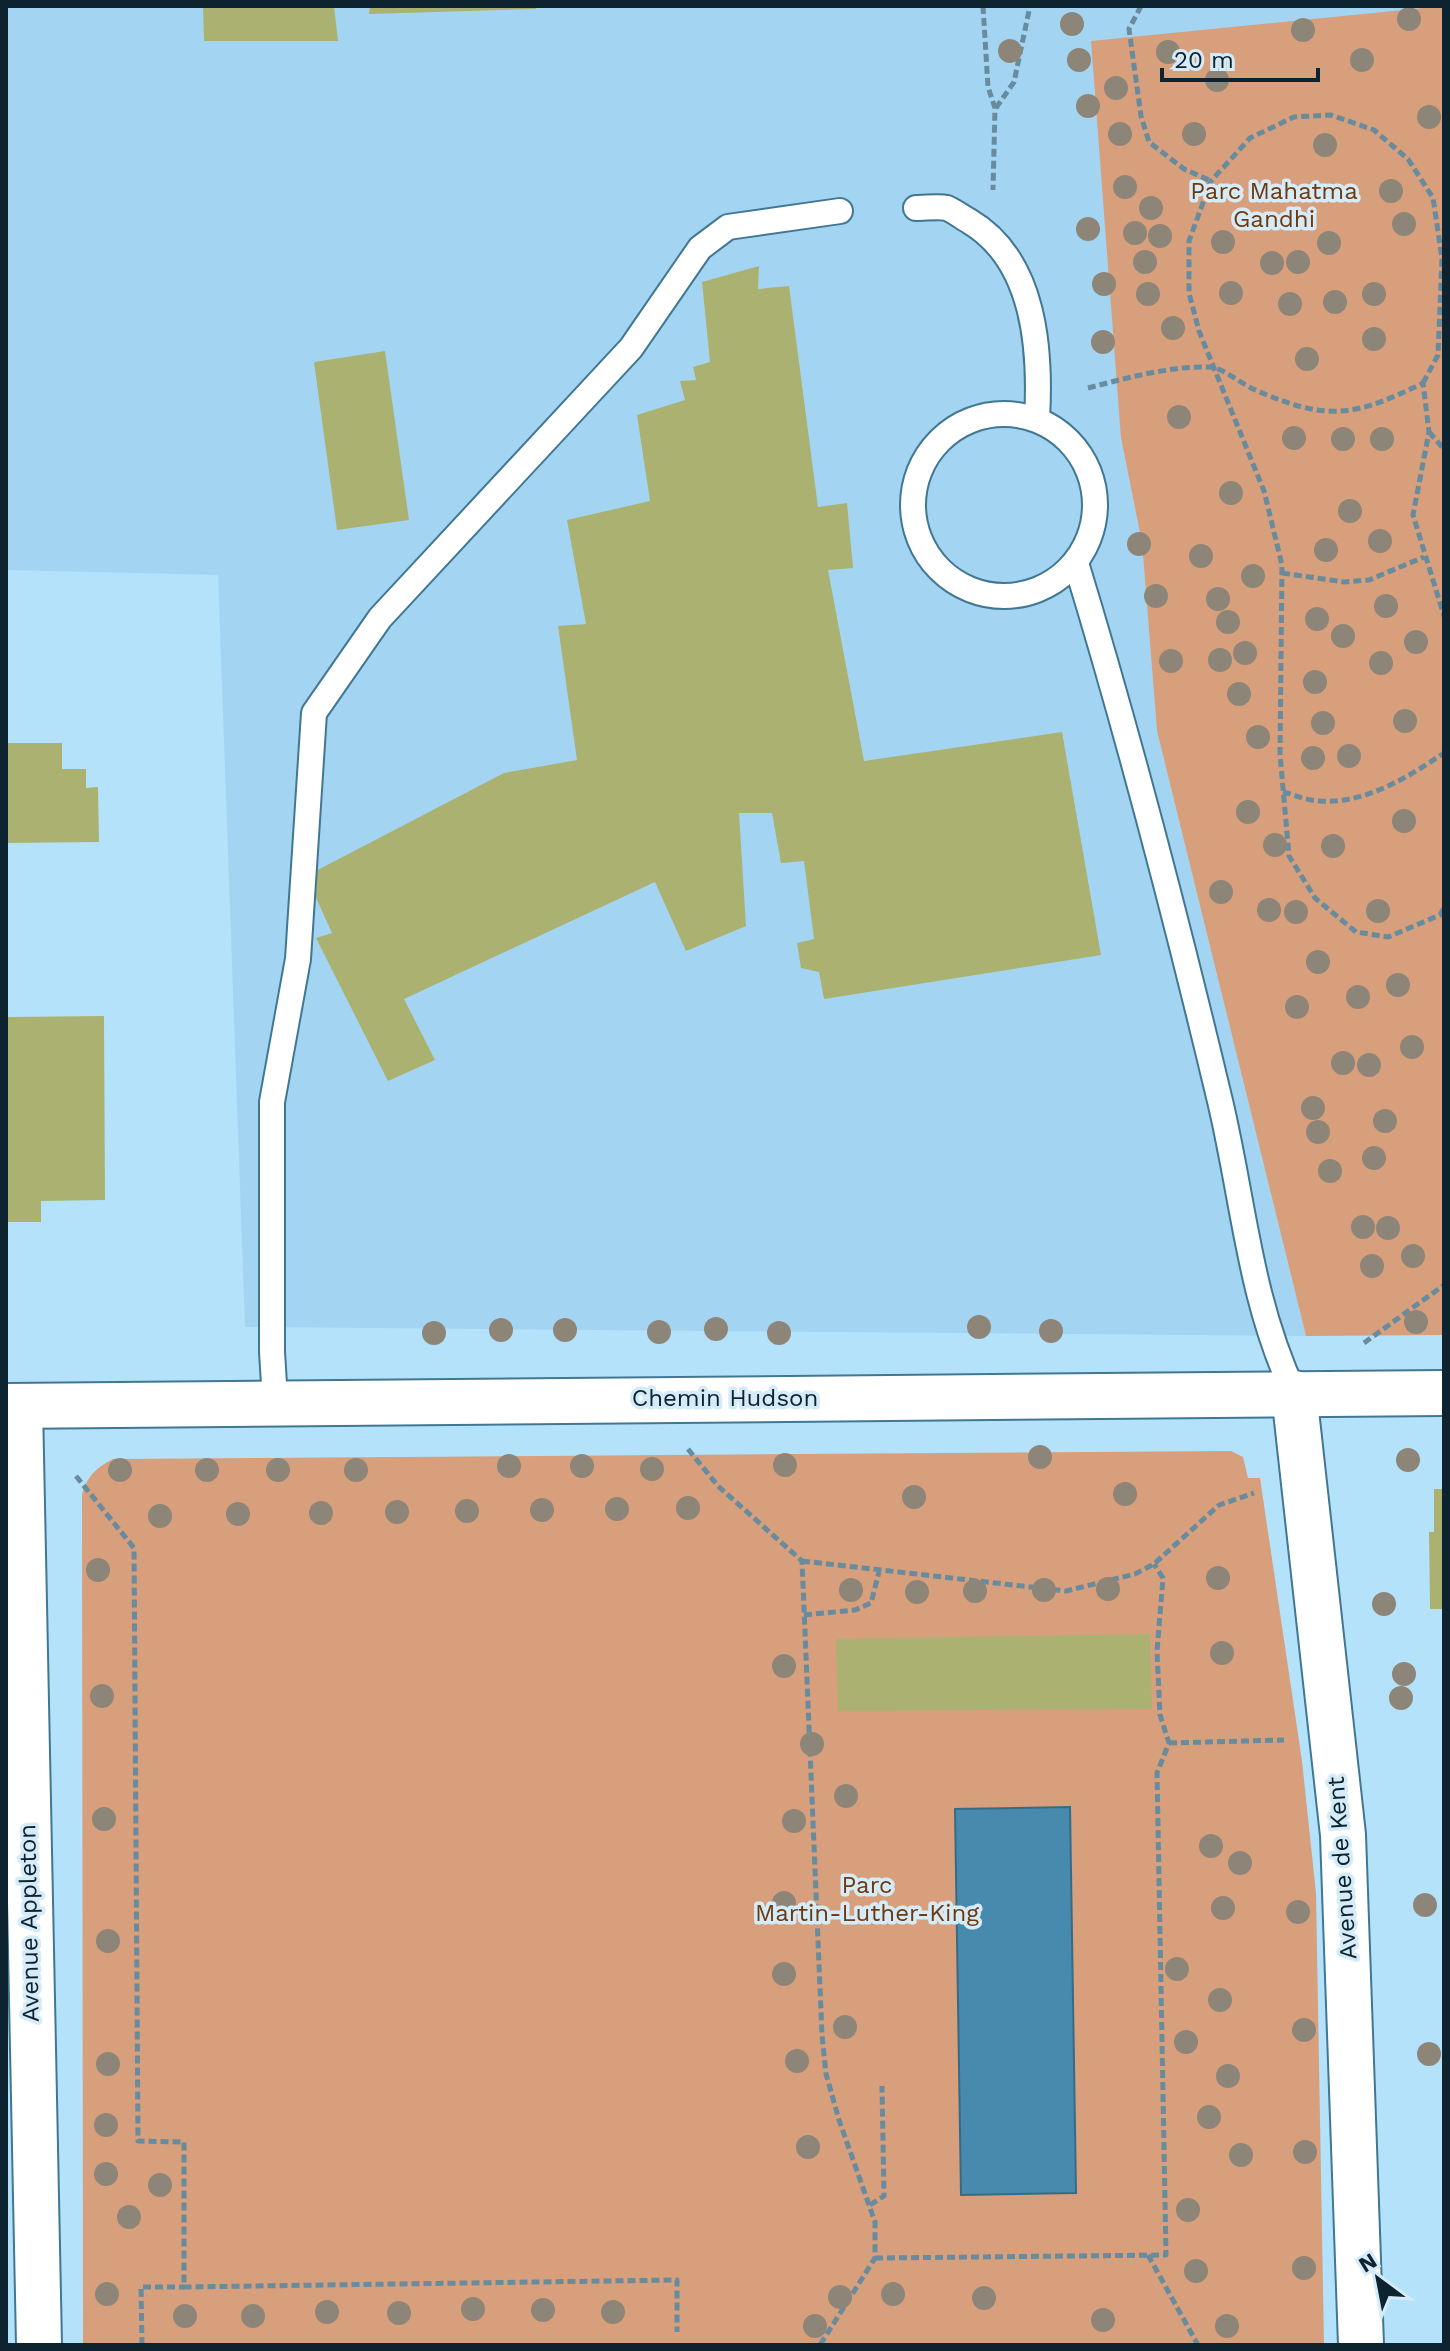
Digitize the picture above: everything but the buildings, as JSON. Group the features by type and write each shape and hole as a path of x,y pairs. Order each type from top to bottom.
{"street":[{"name":"Avenue de Kent","path":"1294,1393 1343,1835 1361,2345"},
{"name":"Chemin Hudson","path":"13,1406 275,1400 1444,1393"},
{"name":"Avenue Appleton","path":"13,1406 39,2345"}],"lane":[{"path":"916,208 947,208 992,235 1009,257 1030,310 1040,375 1037,419"},
{"path":"275,1400 272,1352 272,1102 298,959 314,713 380,618 631,348 700,248 728,227 840,211"},
{"path":"1009,414 1037,419 1072,443 1087,464 1095,489 1095,515 1090,540 1076,563 1055,582 1030,594 1001,597 973,592 948,578 929,558 917,532 912,505 917,476 931,450 952,430 979,417 1009,414"},
{"path":"1076,563 1108,667 1221,1104 1245,1239 1271,1345 1294,1393"}],"path":[{"path":"983,6 988,87 995,108 992,235"},
{"path":"995,108 1014,82 1030,6"},
{"path":"1141,6 1129,29 1141,116 1149,142 1184,169 1211,181"},
{"path":"1088,388 1144,374 1213,367 1251,388 1329,414 1380,405 1423,383 1438,355 1442,258 1433,198 1408,159 1374,130 1331,115 1294,117 1250,138 1211,181 1189,241 1189,293 1213,367 1264,491 1282,573 1280,754 1289,856 1315,898 1356,932 1388,937 1440,915 1444,908"},
{"path":"1423,383 1429,432 1413,515 1444,616"},
{"path":"1429,432 1444,449"},
{"path":"1282,573 1344,582 1369,580 1424,557"},
{"path":"1283,792 1320,801 1358,797 1407,778 1444,753"},
{"path":"1362,1345 1444,1285"},
{"path":"687,1448 718,1486 802,1561 1066,1591 1135,1574 1154,1564 1219,1505 1254,1493"},
{"path":"76,1476 134,1548 138,2141 184,2142 184,2287"},
{"path":"802,1561 826,2074 875,2222 875,2258 820,2345"},
{"path":"875,2258 1166,2255 1157,1773 1169,1743 1160,1715 1157,1651 1163,1578 1154,1564"},
{"path":"804,1615 855,1610 871,1603 879,1572"},
{"path":"1169,1743 1287,1740"},
{"path":"870,2205 884,2196 882,2086"},
{"path":"1148,2255 1198,2345"},
{"path":"142,2345 141,2287 677,2280 677,2332"}],"shaded area":[{"path":"6,6 1444,6 1121,438 1142,543 1157,731 1306,1336 245,1327 218,575 6,570"},
{"path":"1070,1807 1076,2193 961,2195 955,1809"}],"green space":[{"name":"Parc Mahatma Gandhi","path":"1444,6 1444,1335 1306,1336 1157,731 1142,543 1121,438 1091,41"},
{"name":"Parc Martin-Luther-King","path":"1231,1451 1243,1457 1248,1478 1260,1478 1302,1761 1316,1893 1324,2345 83,2345 82,1495 97,1469 113,1459"}]}
